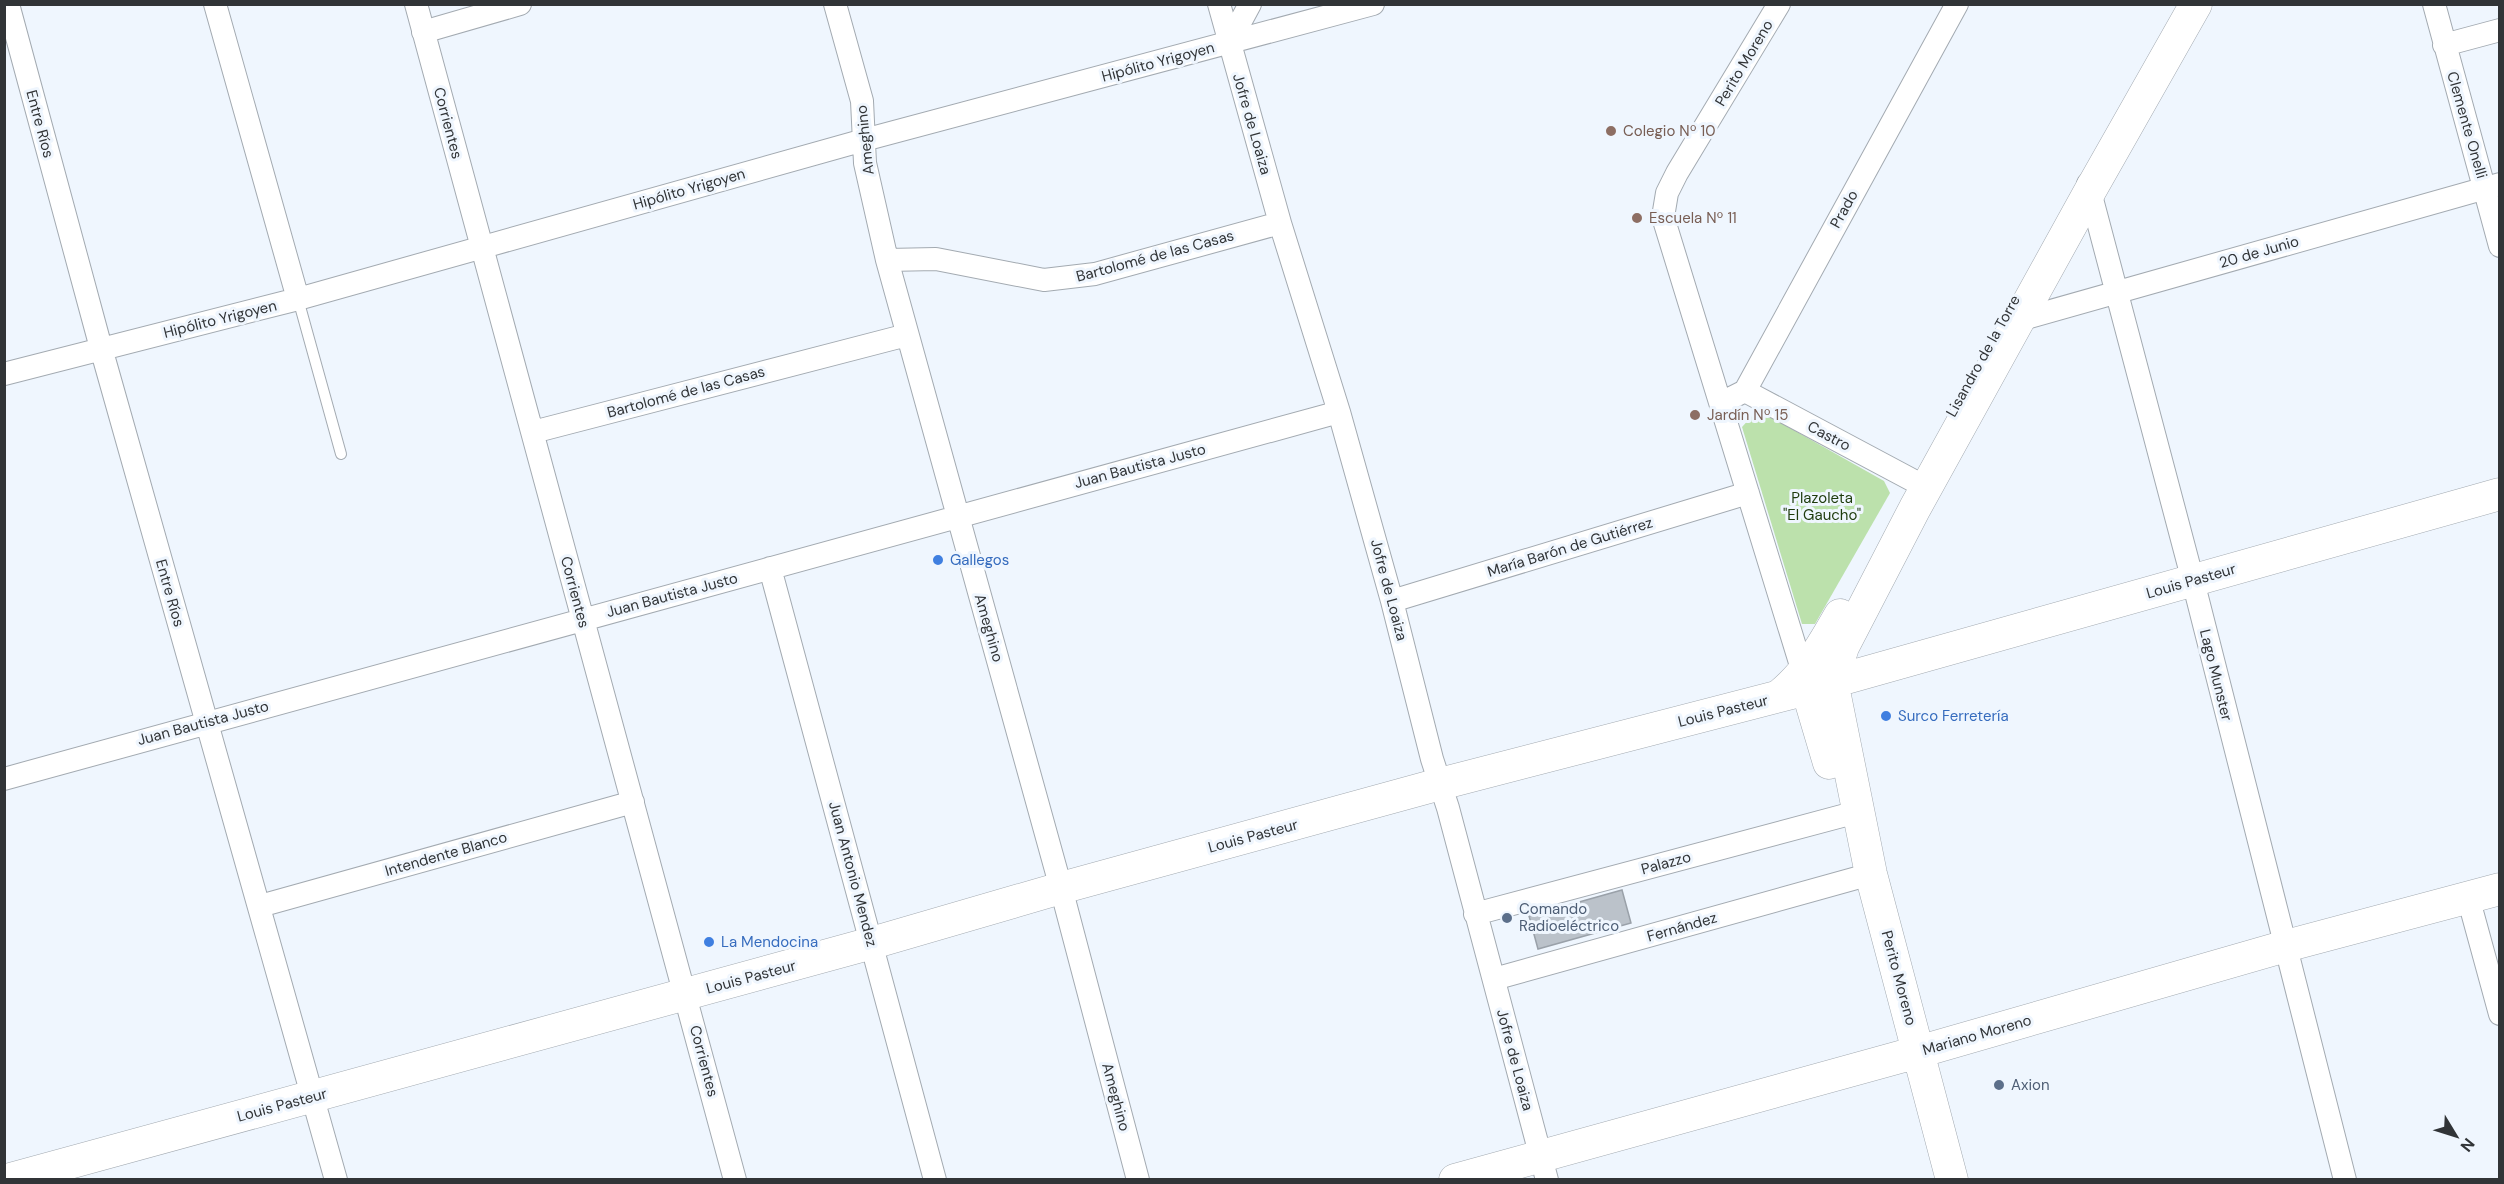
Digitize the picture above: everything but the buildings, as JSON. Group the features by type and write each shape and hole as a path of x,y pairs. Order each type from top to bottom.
{"main road":[{"name":"Lisandro de la Torre","path":"1814,681 1827,637 2087,181 2183,6"},
{"name":"Lisandro de la Torre","path":"1814,681 1843,647 1915,508 2019,320 2087,181"},
{"name":"Louis Pasteur","path":"7,1179 872,944 1061,888 1440,784 1777,697 1814,681 2193,581 2499,494"},
{"name":"Perito Moreno","path":"1814,681 1857,812 1871,874 1952,1179"},
{"name":"Mariano Moreno","path":"1455,1179 1544,1168 1918,1052 2286,946 2499,889"}],"street":[{"name":"Entre Ríos","path":"8,4 101,348 336,1179"},
{"path":"215,4 298,299"},
{"name":"Corrientes","path":"416,4 735,1179"},
{"path":"423,32 520,4"},
{"name":"Ameghino","path":"835,4 862,101 865,162 887,260 1061,888 1138,1179"},
{"name":"Jofre de Loaiza","path":"1219,4 1280,223 1339,411 1544,1168"},
{"path":"1229,43 1250,4"},
{"name":"Perito Moreno","path":"1779,4 1677,173 1667,193 1664,217 1748,493 1814,681"},
{"name":"Prado","path":"1745,391 1957,4"},
{"name":"Clemente Onelli","path":"2434,4 2444,45 2492,187 2499,246"},
{"name":"Hipólito Yrigoyen","path":"4,374 298,299 864,140 1362,6"},
{"path":"2444,45 2499,30"},
{"name":"Lago Munster","path":"2087,181 2193,581 2345,1179"},
{"name":"20 de Junio","path":"2019,320 2492,187"},
{"name":"Bartolomé de las Casas","path":"887,260 936,259 1044,280 1071,278 1095,274 1280,223"},
{"name":"Bartolomé de las Casas","path":"534,432 907,335"},
{"path":"1721,403 1745,391"},
{"name":"Castro","path":"1745,391 1914,481"},
{"name":"Juan Bautista Justo","path":"4,779 1339,411"},
{"name":"María Barón de Gutiérrez","path":"1392,601 1748,493"},
{"name":"Juan Antonio Mendez","path":"770,568 935,1179"},
{"name":"Intendente Blanco","path":"260,906 633,802"},
{"name":"Palazzo","path":"1475,914 1857,812"},
{"name":"Fernández","path":"1494,979 1871,874"},
{"path":"2468,897 2499,1014"}],"lane":[{"path":"298,299 341,454"}],"green space":[{"name":"Plazoleta \"El Gaucho\"","path":"1765,414 1884,481 1890,493 1815,624 1802,624 1742,427 1752,416"}],"place":[{"name":"Colegio Nº 10","path":"1611,131"},
{"name":"Escuela Nº 11","path":"1637,218"},
{"name":"Jardín Nº 15","path":"1695,415"},
{"name":"Gallegos","path":"938,560"},
{"name":"Surco Ferretería","path":"1886,716"},
{"name":"Comando Radioeléctrico","path":"1507,918"},
{"name":"La Mendocina","path":"709,942"},
{"name":"Axion","path":"1999,1085"}]}
